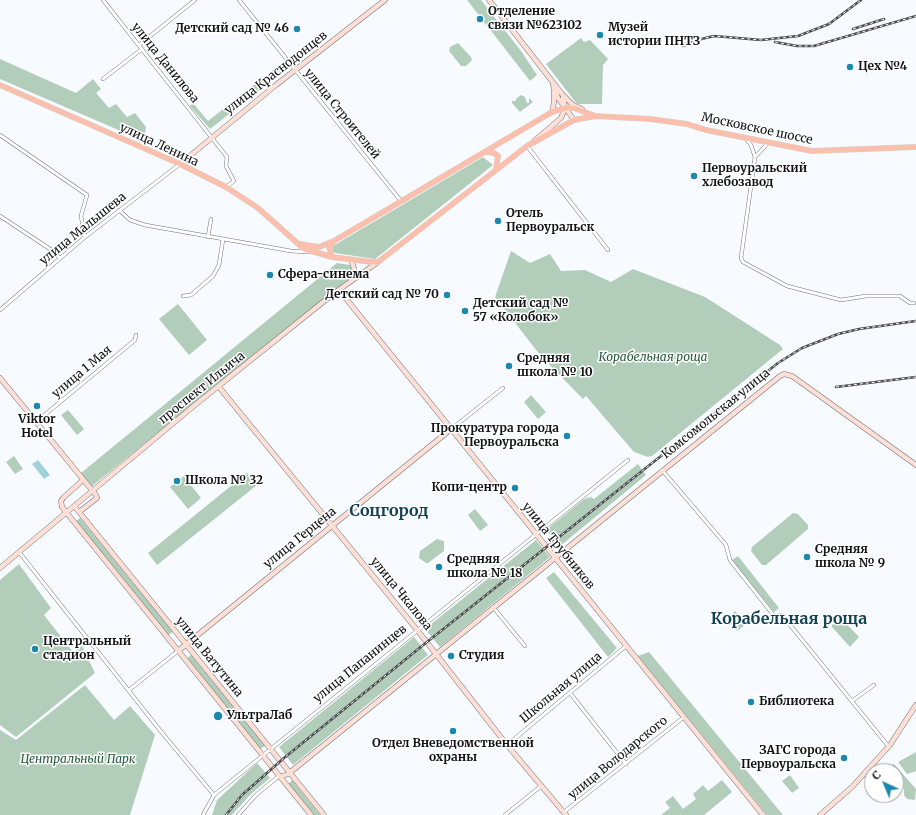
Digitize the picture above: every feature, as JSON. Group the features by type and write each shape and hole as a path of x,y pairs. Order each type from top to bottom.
{"main road":[{"name":"улица Ленина","path":"0,85 180,164 226,187 258,208 296,243 314,253 351,260 378,262"},
{"path":"296,243 319,247 334,241 552,112 565,108 577,109 595,116"},
{"name":"проспект Ильича","path":"378,262 529,144 574,120 595,116"},
{"name":"Московское шоссе","path":"595,116 650,119 687,124 791,148 824,152 916,147"},
{"path":"484,152 494,153 498,156 496,170"},
{"path":"332,257 329,247 334,241"}],"street":[{"name":"улица Данилова","path":"103,0 227,157 226,166 234,180 226,187"},
{"path":"139,45 196,0"},
{"name":"улица Строителей","path":"239,0 401,201"},
{"name":"улица Краснодонцев","path":"180,164 296,70 386,0"},
{"path":"489,0 562,94 573,105 595,116"},
{"path":"103,79 142,49"},
{"path":"551,79 558,98 574,120"},
{"path":"552,112 554,102 553,85"},
{"path":"562,94 565,108"},
{"name":"проспект Ильича","path":"529,144 561,118 565,108"},
{"path":"0,134 87,195 81,216 85,237"},
{"path":"745,138 752,145 755,157 741,258 743,262 786,286 841,300 866,296 900,296 910,303 914,303"},
{"path":"755,157 768,143"},
{"path":"529,144 608,250"},
{"name":"улица Малышева","path":"0,310 85,237 180,164"},
{"name":"улица Ленина","path":"119,210 130,220 145,225 291,251 314,253"},
{"path":"0,216 53,251 60,258"},
{"path":"208,237 211,219"},
{"path":"183,296 192,295 210,279 217,270 222,239"},
{"path":"351,260 354,268 351,281"},
{"name":"проспект Ильича","path":"0,568 75,507 92,490 219,387 339,290 378,262"},
{"name":"улица Трубников","path":"339,290 450,430 536,534 546,549 555,557 763,815"},
{"name":"улица 1 Мая","path":"36,422 135,340 136,335"},
{"name":"Комсомольская улица","path":"555,557 776,378 784,374 792,376 916,465"},
{"path":"0,378 97,496 97,498 79,512 67,513 62,507 61,501 83,480"},
{"name":"улица Чкалова","path":"219,387 418,631 507,745 565,814"},
{"name":"улица Герцена","path":"129,690 503,388"},
{"name":"улица Папанинцев","path":"203,815 214,795 628,460"},
{"path":"662,470 726,545 730,560 775,617 782,615 889,747"},
{"name":"улица Ватутина","path":"75,507 324,815"},
{"name":"улица Ватутина","path":"67,513 311,815"},
{"path":"19,552 214,795"},
{"path":"238,815 257,794 280,776 290,773 555,557"},
{"path":"493,607 525,646"},
{"name":"Школьная улица","path":"507,745 626,646"},
{"path":"852,701 874,685"},
{"path":"570,693 626,764"},
{"path":"820,815 852,787 889,747 916,705"},
{"name":"улица Володарского","path":"565,814 684,717"},
{"path":"505,815 541,786"}],"green space":[{"path":"467,0 481,0 521,51 537,75 530,81"},
{"path":"581,38 584,42 590,40 608,59 603,65 602,104 577,104 546,64"},
{"path":"458,43 471,57 472,60 466,66 461,66 449,51 450,47"},
{"path":"0,59 76,93 93,79 101,89 96,93 109,108 116,104 127,117 135,113 146,127 144,141 0,79"},
{"path":"279,65 284,71 210,129 190,106 193,103 208,121"},
{"path":"521,95 525,97 527,103 529,103 529,98 533,102 520,112 512,101 516,101 516,99"},
{"path":"483,157 493,165 375,259 335,253 333,251 333,246"},
{"name":"Корабельная роща","path":"511,251 530,263 550,254 561,271 585,270 611,282 633,269 705,297 780,345 783,349 652,456 648,457 634,452 586,396 583,399 540,355 495,297"},
{"path":"337,263 350,265 352,269 349,279 92,486 81,473"},
{"path":"178,304 207,340 189,355 159,319"},
{"path":"531,395 546,412 538,419 524,402"},
{"path":"68,410 84,429 77,435 61,415"},
{"path":"14,456 23,469 15,474 6,462"},
{"path":"638,464 646,475 559,547 546,530 584,499 591,497 594,499"},
{"path":"247,473 257,485 157,565 148,553"},
{"path":"184,476 201,498 188,509 170,487"},
{"path":"475,509 488,525 480,531 468,515"},
{"path":"793,513 798,514 808,525 808,529 766,565 762,565 751,551 752,547"},
{"path":"80,518 173,632 167,636 76,521"},
{"path":"437,539 444,541 444,551 426,563 419,558 420,551"},
{"path":"536,540 550,557 440,647 425,629"},
{"path":"738,556 779,608 774,612 732,560"},
{"name":"Центральный стадион","path":"19,564 51,608 44,615 73,652 82,646 95,673 16,737 0,725 0,580"},
{"path":"554,572 617,648 608,657 546,578"},
{"path":"735,611 746,624 737,631 727,618"},
{"path":"841,618 859,637 850,647 832,627 832,625"},
{"path":"414,637 428,655 293,765 279,747"},
{"path":"649,652 783,815 767,815 638,656"},
{"path":"191,655 265,746 260,749 186,659"},
{"name":"Центральный Парк","path":"85,685 114,720 130,706 155,735 130,815 0,815 0,730 16,740"},
{"path":"916,752 916,771 907,774 904,770 904,763 898,762"},
{"path":"257,763 270,778 251,794 232,815 212,815 217,800"},
{"path":"790,775 799,788 792,793 782,781"},
{"path":"904,775 916,789 915,800 907,799 904,795"},
{"path":"292,780 320,815 313,815 288,784"},
{"path":"722,780 732,792 704,815 661,815 670,808 665,802 673,796 683,809 696,799 693,794 703,785 708,791"}],"water":[{"path":"38,460 50,475 44,479 32,464"}],"railway":[{"path":"683,46 697,40 714,36 761,40 798,36 829,24 861,0"},
{"path":"775,42 797,46 814,46 916,16"},
{"path":"853,29 884,19"},
{"path":"226,815 242,795 284,758 422,646 778,363 802,348 838,334 859,329 916,321"},
{"path":"836,387 916,377"}],"place":[{"name":"Отделение связи №623102","path":"480,19"},
{"name":"Детский сад № 46","path":"297,29"},
{"name":"Музей истории ПНТЗ","path":"600,35"},
{"name":"Цех №4","path":"850,67"},
{"name":"Первоуральский хлебозавод","path":"694,176"},
{"name":"Отель Первоуральск","path":"498,221"},
{"name":"Сфера-синема","path":"270,275"},
{"name":"Детский сад № 70","path":"447,295"},
{"name":"Детский сад № 57 «Колобок»","path":"465,311"},
{"name":"Средняя школа № 10","path":"509,366"},
{"name":"Viktor Hotel","path":"37,406"},
{"name":"Прокуратура города Первоуральска","path":"567,436"},
{"name":"Школа № 32","path":"177,481"},
{"name":"Копи-центр","path":"515,488"},
{"name":"Средняя школа № 9","path":"807,557"},
{"name":"Средняя школа № 18","path":"439,567"},
{"name":"Центральный стадион","path":"35,649"},
{"name":"Студия","path":"451,656"},
{"name":"Библиотека","path":"751,702"},
{"name":"УльтраЛаб","path":"218,716"},
{"name":"Отдел Вневедомственной охраны","path":"453,731"},
{"name":"ЗАГС города Первоуральска","path":"844,758"}],"district":[{"name":"Соцгород","path":"389,511"},
{"name":"Корабельная роща","path":"789,619"}]}
